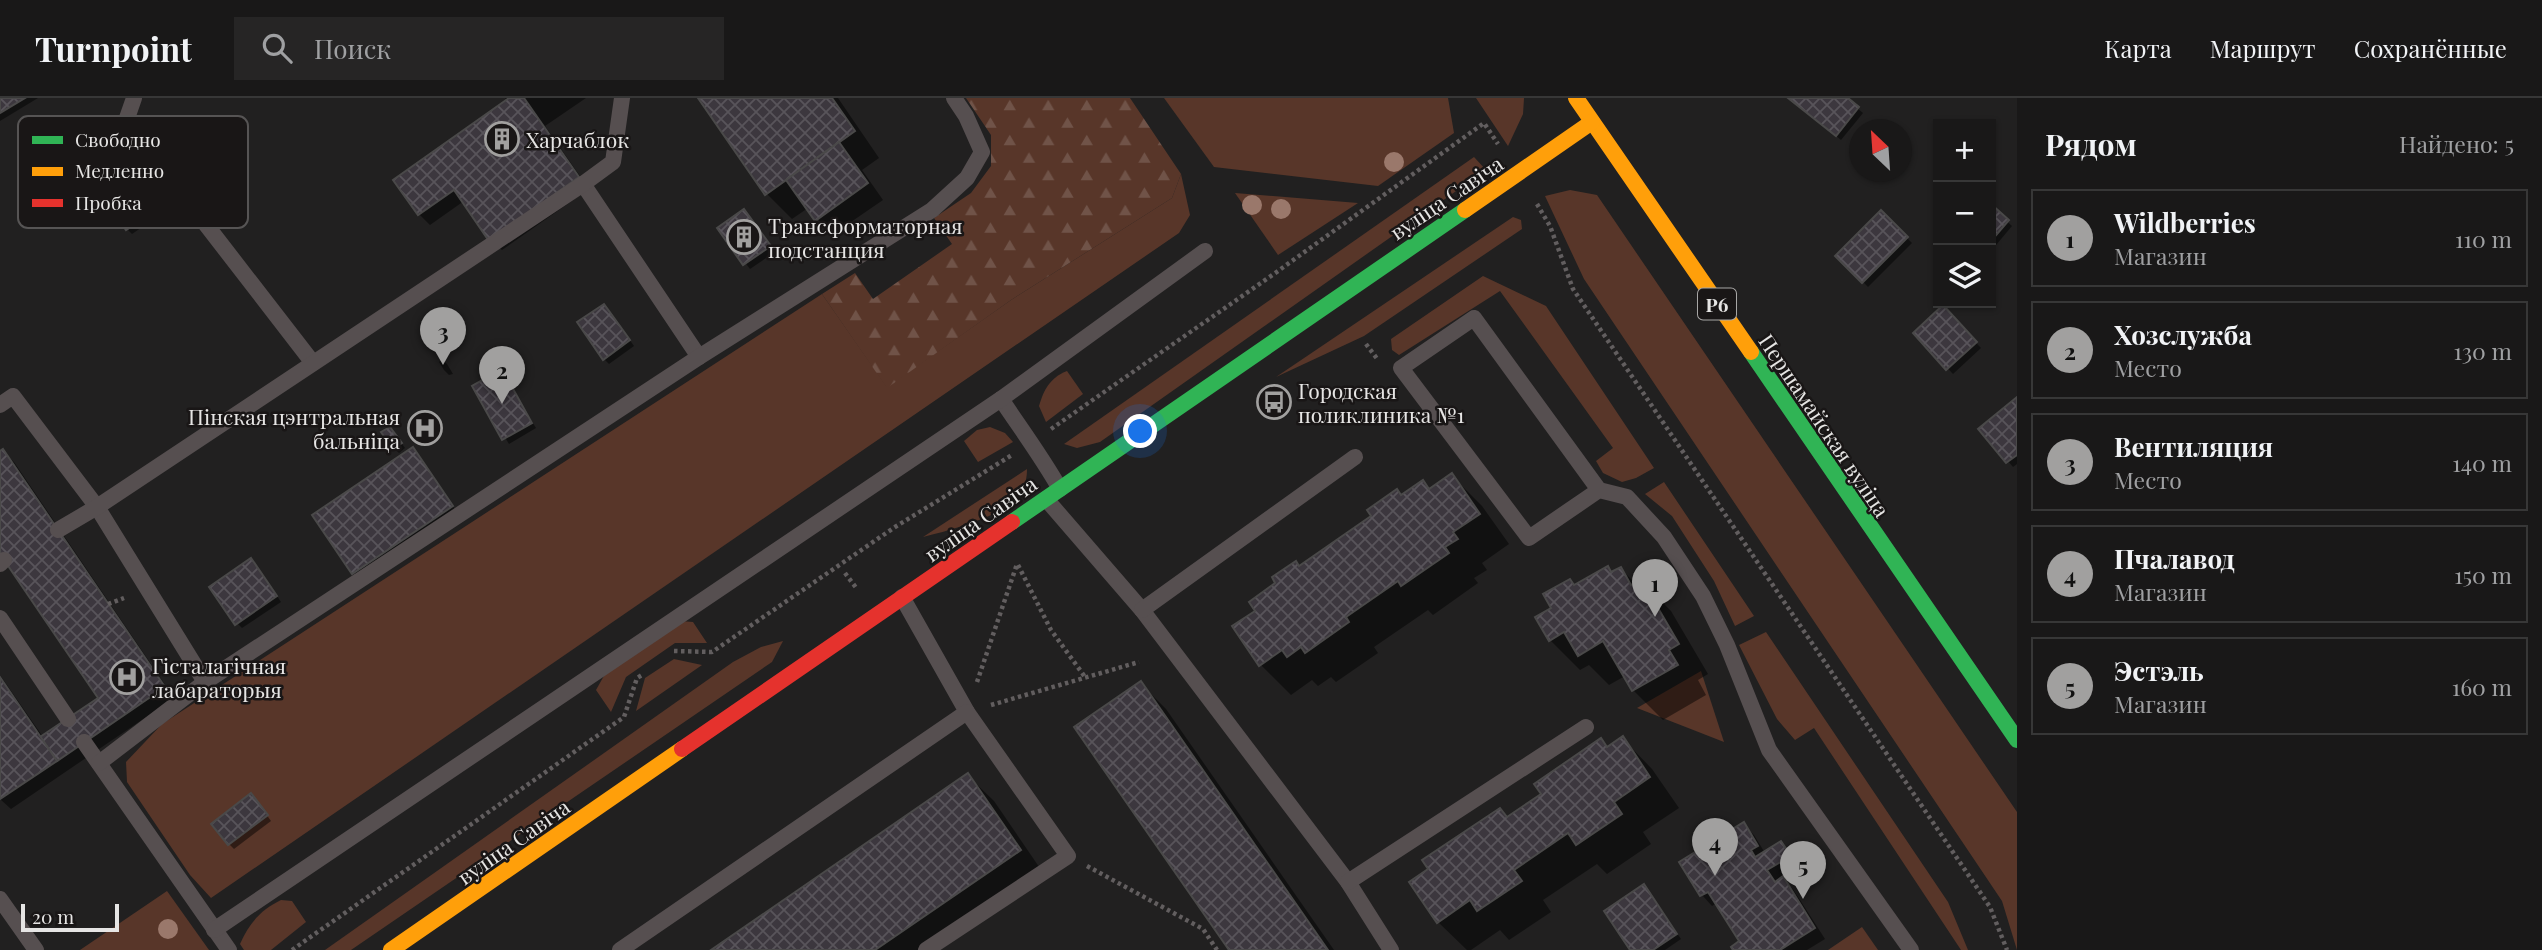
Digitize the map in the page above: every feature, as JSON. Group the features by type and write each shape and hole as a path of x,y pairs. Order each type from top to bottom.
{"street":[{"name":"Першамайская вуліца","path":"1576,98 2017,740"},
{"name":"вуліца Савіча","path":"391,950 1592,122"}],"lane":[{"path":"128,116 134,98"},
{"path":"58,530 97,508 613,162 622,98"},
{"path":"99,764 205,682 699,357 932,210 967,178 982,152 966,116 954,98"},
{"path":"583,184 699,357"},
{"path":"209,228 313,363"},
{"path":"214,930 1001,399 1205,251"},
{"path":"1599,490 1529,538 1401,368 1474,318 1599,490 1627,497 1664,537 1703,596 1727,645 1769,750 1911,950"},
{"path":"0,405 13,396 97,508 205,682"},
{"path":"1001,399 1039,451 1060,489"},
{"path":"1142,610 1355,457"},
{"path":"1046,498 1142,610 1348,882 1391,950"},
{"path":"902,597 967,712 1068,856 926,950"},
{"path":"0,618 68,719"},
{"path":"620,950 967,712"},
{"path":"1348,882 1586,727"},
{"path":"84,742 229,950"},
{"path":"0,899 36,950"}],"path":[{"path":"664,658 673,651 712,652 895,527 1031,443 1484,123 1550,226 1573,289 1990,907 2007,950"},
{"path":"967,712 1017,564 1051,630 1085,677"},
{"path":"967,712 1139,662"},
{"path":"292,950 624,717 637,678 646,671"},
{"path":"1068,856 1203,929 1217,950"}],"green space":[{"path":"966,98 1130,98 1181,174 1172,198 1011,300 887,388 822,294 855,273 873,299 952,244 934,218 971,193 991,166 991,135"},
{"path":"1164,98 1448,98 1454,133 1378,186 1214,167"},
{"path":"1476,98 1524,98 1523,114 1508,146"},
{"path":"1474,157 1486,170 1100,442 1077,448 1064,444"},
{"path":"1181,174 1190,215 1179,233 211,898 190,875 127,782 126,762 162,724 822,294 887,387 1011,300 1172,198"},
{"path":"1570,190 1597,195 2017,812 2017,950 2002,901 1584,279 1545,196"},
{"path":"1235,193 1358,203 1278,255"},
{"path":"1513,217 1521,220 1522,229 1364,336 1276,377"},
{"path":"1483,276 1546,306 1654,468 1622,482 1603,473 1596,461 1613,448 1500,291 1399,355 1392,350 1391,339"},
{"path":"1067,371 1083,394 1046,422 1039,406 1043,394 1052,381"},
{"path":"990,427 1005,433 1013,442 978,462 964,441 977,430"},
{"path":"1027,469 1026,482 1021,493 1007,506 972,523 923,537"},
{"path":"1664,482 1754,616 1735,626 1714,581 1672,516 1645,494"},
{"path":"680,621 693,622 707,643 675,643 626,677 611,712 596,690 605,674"},
{"path":"1766,632 1948,902 1968,950 1961,950 1814,728 1795,740 1777,719 1739,645"},
{"path":"783,641 772,662 351,950 325,950 733,662 761,647"},
{"path":"674,659 702,665 636,711 645,678"},
{"path":"1701,671 1724,742 1637,708"},
{"path":"167,891 209,950 80,950"},
{"path":"281,900 292,901 306,922 271,950 244,950 240,944 251,924 267,908"},
{"path":"1862,927 1878,950 1828,950"}],"building":[{"path":"0,98 25,98 0,113"},
{"name":"Харчаблок","path":"509,98 524,98 579,177 489,241 454,190 418,215 393,180"},
{"path":"698,98 832,98 855,131 765,195"},
{"path":"1788,98 1848,98 1859,107 1836,136"},
{"path":"839,142 868,183 815,221 786,180"},
{"path":"1996,208 2009,220 1996,235"},
{"name":"Трансформаторная подстанция","path":"744,209 771,246 743,265 717,228"},
{"path":"1881,210 1908,237 1862,283 1835,256"},
{"path":"604,304 630,340 603,360 577,322"},
{"path":"1940,308 1946,308 1977,342 1946,370 1913,333"},
{"path":"502,369 532,423 502,440 472,386"},
{"path":"2017,397 2017,455 2006,463 1978,429"},
{"path":"390,427 402,443 393,449 381,432"},
{"path":"413,447 453,506 352,574 312,515"},
{"path":"3,449 165,687 57,761 40,737 98,698 0,554 0,451"},
{"path":"1452,473 1480,514 1453,532 1458,539 1445,547 1449,553 1401,586 1398,581 1346,617 1349,622 1305,653 1301,647 1287,657 1282,650 1259,666 1232,626 1255,611 1249,602 1275,583 1272,577 1296,561 1299,566 1371,516 1367,510 1397,489 1401,495 1423,480 1429,489"},
{"path":"251,558 277,596 235,625 209,587"},
{"path":"1608,566 1611,572 1621,567 1631,585 1641,579 1679,644 1669,650 1678,665 1632,691 1603,641 1578,656 1564,632 1549,641 1535,617 1551,608 1543,594 1570,579 1574,585"},
{"path":"0,677 57,761 0,799"},
{"path":"1141,681 1328,950 1229,950 1074,727"},
{"path":"1623,736 1650,777 1614,802 1622,814 1576,845 1568,833 1514,870 1522,881 1477,911 1470,900 1437,923 1409,882 1428,869 1422,860 1500,808 1507,817 1541,794 1534,784 1601,738 1607,747"},
{"path":"968,773 1021,850 875,950 711,950"},
{"path":"251,793 268,815 228,845 211,824"},
{"path":"1744,822 1758,846 1751,850 1755,857 1781,841 1791,856 1767,870 1775,882 1783,876 1815,928 1780,950 1733,950 1731,947 1739,941 1708,892 1700,896 1679,862"},
{"path":"1644,884 1677,934 1653,950 1630,950 1604,911"}],"traffic: fast":[{"path":"1012,522 1465,210"},
{"path":"1751,352 2017,740"}],"traffic: slow":[{"path":"1576,98 1751,352"},
{"path":"1465,210 1592,122"},
{"path":"391,950 682,749"}],"traffic: jam":[{"path":"682,749 1012,522"}],"place":[{"name":"Харчаблок","path":"502,139"},
{"name":"Трансформаторная подстанция","path":"744,237"},
{"name":"Вентиляция","path":"443,365"},
{"name":"Городская поликлиника №1","path":"1274,402"},
{"name":"Хозслужба","path":"502,404"},
{"name":"Пінская цэнтральная бальніца","path":"425,428"},
{"name":"Wildberries","path":"1655,617"},
{"name":"Гісталагічная лабараторыя","path":"127,677"},
{"name":"Пчалавод","path":"1715,876"},
{"name":"Эстэль","path":"1803,899"}]}
